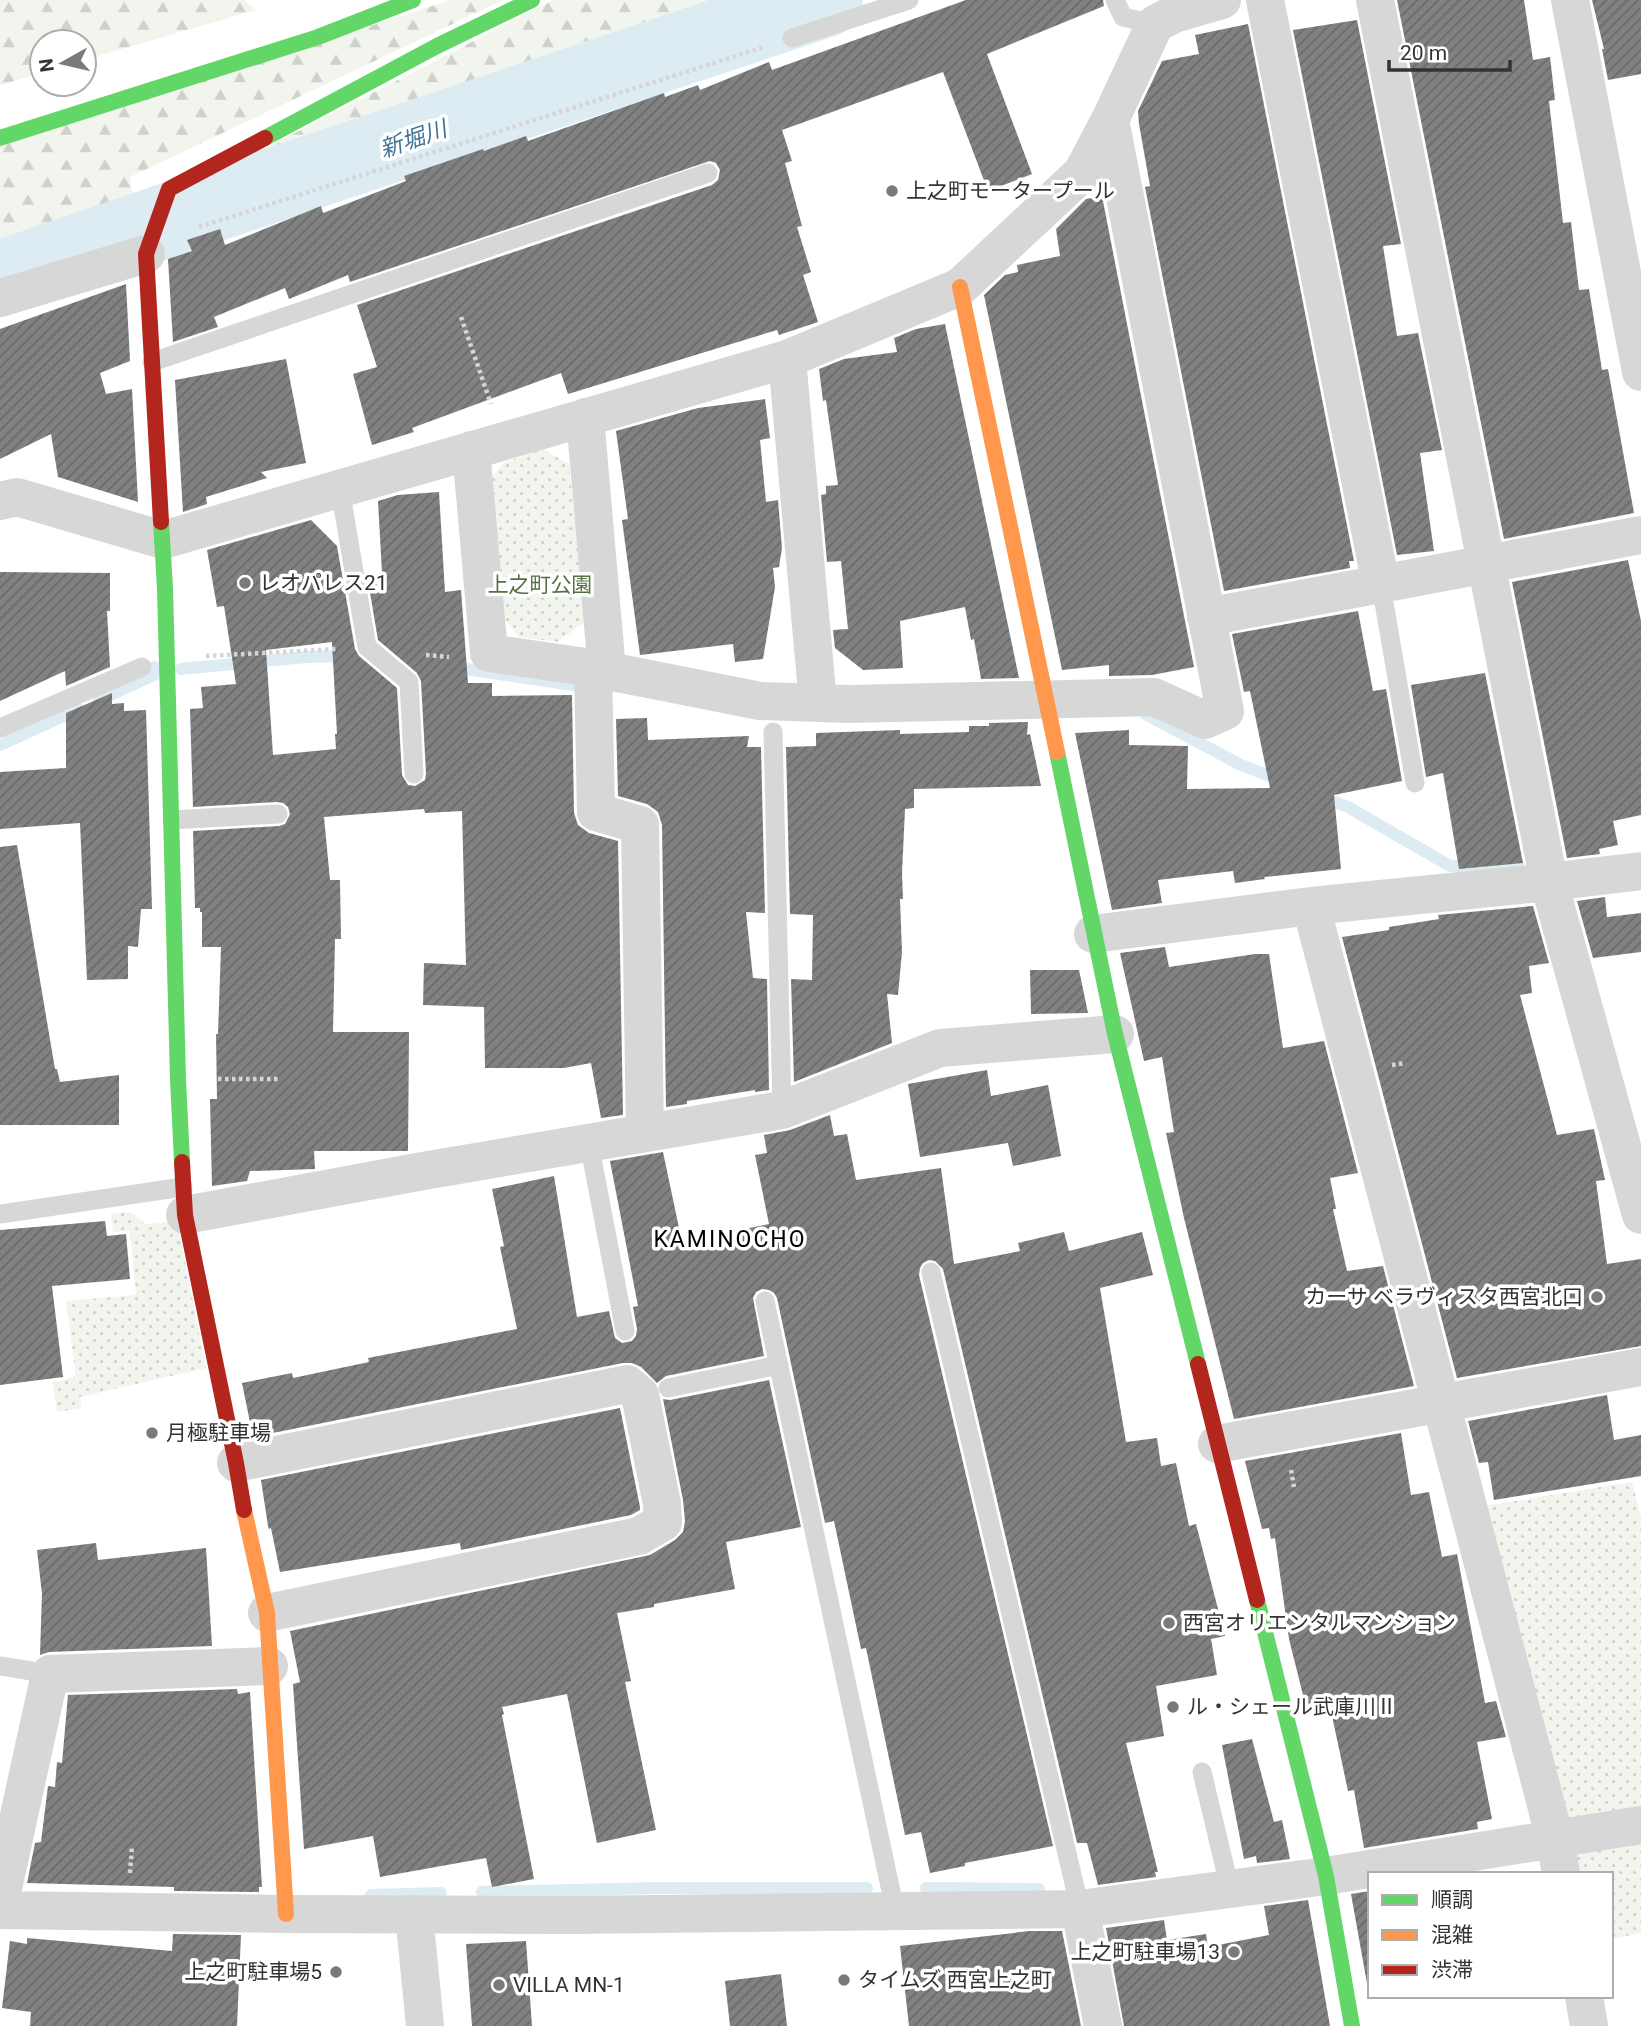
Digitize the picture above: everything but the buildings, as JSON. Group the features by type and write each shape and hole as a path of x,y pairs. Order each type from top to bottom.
{"street":[{"path":"0,138 318,37 413,0"},
{"path":"286,1914 267,1613 247,1530 184,1201 178,1079 163,540 152,362 149,246 169,189 437,46 532,0"},
{"path":"0,501 17,497 163,540 787,359 960,287 1082,173 1167,13 1222,0"},
{"path":"1265,0 1381,585"},
{"path":"1375,0 1549,882 1641,1215"},
{"path":"1570,0 1641,372"},
{"path":"487,446 489,653 600,669 760,701 818,703 1154,697 1205,720 1225,711 1110,120"},
{"path":"0,298 149,246"},
{"path":"960,287 1093,934 1107,1034 1217,1444 1326,1876 1352,2026"},
{"path":"787,359 818,703"},
{"path":"585,417 600,669 596,812 640,825 645,1133"},
{"path":"1206,617 1641,535"},
{"path":"1093,934 1311,906 1641,871"},
{"path":"1311,906 1558,1856"},
{"path":"184,1201 589,1143 782,1110 940,1048 1107,1034"},
{"path":"1217,1444 1641,1367"},
{"path":"236,1463 627,1384 640,1395 662,1504 663,1522 639,1536 267,1613"},
{"path":"0,1902 50,1674 269,1666"},
{"path":"1372,1872 1558,1856 1641,1825"},
{"path":"0,1910 572,1915 1080,1909 1368,1872"},
{"path":"1080,1909 1103,2026"},
{"path":"414,1914 425,2026"},
{"path":"1584,1998 1589,2026"}],"lane":[{"path":"792,38 909,0"},
{"path":"1115,0 1123,17 1167,13"},
{"path":"152,362 708,173"},
{"path":"340,489 367,647 409,682 414,774"},
{"path":"1381,585 1415,783"},
{"path":"0,728 142,667"},
{"path":"774,732 782,1110"},
{"path":"172,820 278,814"},
{"path":"589,1143 625,1331"},
{"path":"0,1214 184,1201"},
{"path":"931,1272 1080,1909"},
{"path":"765,1301 895,1910"},
{"path":"668,1388 779,1365"},
{"path":"0,1666 50,1674"},
{"path":"1202,1772 1230,1889"}],"path":[{"path":"149,246 166,238 792,38"},
{"path":"461,317 487,446"},
{"path":"167,659 367,647 477,661 489,653"},
{"path":"178,1079 280,1079"}],"green space":[{"path":"0,0 244,0 256,10 98,56 98,28 28,28 28,77 0,85"},
{"path":"451,0 503,0 130,177 134,209 0,255 0,145"},
{"path":"553,0 755,0 661,31 184,208 182,191"},
{"name":"上之町公園","path":"543,449 569,464 585,622 557,642 519,637 501,614 489,481 503,463"},
{"path":"131,1212 145,1224 177,1221 206,1368 80,1397 81,1408 57,1412 53,1383 76,1376 66,1301 136,1295 130,1231 113,1232 111,1214"},
{"path":"1632,1482 1641,1518 1641,1810 1571,1821 1564,1815 1484,1506"},
{"path":"1641,1835 1641,1933 1613,1939 1613,1872 1575,1872 1571,1854"}],"waterway":[{"name":"新堀川","path":"0,278 826,0"},
{"path":"181,669 306,657 348,656"},
{"path":"99,700 154,675 154,667"},
{"path":"452,667 580,686"},
{"path":"0,745 79,709"},
{"path":"1145,714 1241,765 1283,781"},
{"path":"1319,796 1348,807 1450,866 1519,866"},
{"path":"482,1892 656,1888 867,1888"},
{"path":"926,1888 1039,1889"},
{"path":"371,1895 441,1893"}],"traffic: fast":[{"path":"0,138 318,37 413,0"},
{"path":"265,138 437,46 532,0"},
{"path":"161,522 182,1162"},
{"path":"1057,752 1115,1034 1198,1364"},
{"path":"1257,1600 1326,1876 1352,2026"}],"traffic: slow":[{"path":"960,287 1057,752"},
{"path":"244,1510 267,1613 286,1914"}],"traffic: jam":[{"path":"161,522 146,254 169,189 265,138"},
{"path":"182,1162 185,1215 244,1510"},
{"path":"1198,1364 1257,1600"}],"place":[{"name":"上之町モータープール","path":"892,191"},
{"name":"レオパレス21","path":"245,583"},
{"name":"カーサ ベラヴィスタ西宮北口","path":"1597,1297"},
{"name":"月極駐車場","path":"152,1433"},
{"name":"西宮オリエンタルマンション","path":"1169,1623"},
{"name":"ル・シェール武庫川Ⅱ","path":"1173,1707"},
{"name":"上之町駐車場13","path":"1234,1952"},
{"name":"上之町駐車場5","path":"336,1972"},
{"name":"タイムズ 西宮上之町","path":"844,1980"},
{"name":"VILLA MN-1","path":"499,1985"}],"district":[{"name":"KAMINOCHO","path":"730,1239"}]}
